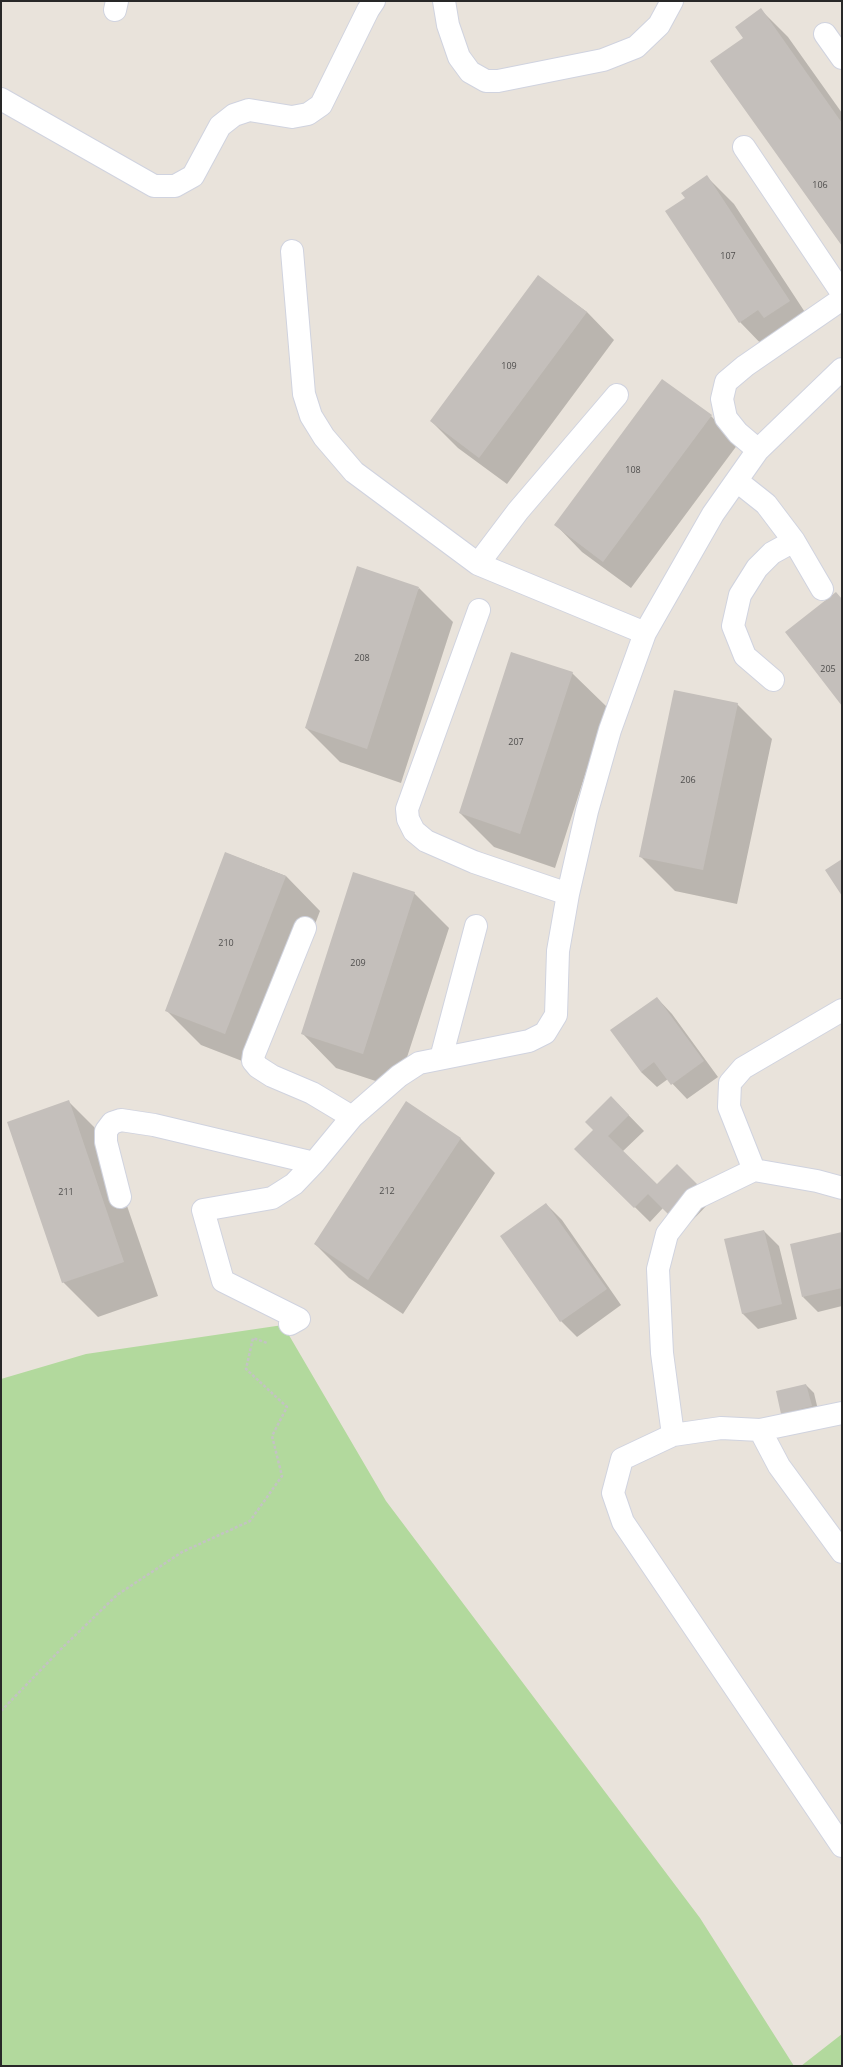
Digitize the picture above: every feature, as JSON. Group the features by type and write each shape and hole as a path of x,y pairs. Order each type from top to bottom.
{"street":[{"path":"1,99 154,186 175,186 193,176 220,126 234,115 249,110 292,117 308,114 321,105 368,10 374,1"},
{"path":"444,1 448,25 459,57 470,72 486,81 498,81 602,60 636,47 659,25 672,1"},
{"path":"825,34 842,58"},
{"path":"744,148 842,293"},
{"path":"292,251 304,394 311,416 324,437 354,472 478,564 645,633"},
{"path":"758,450 738,433 726,418 722,399 726,382 745,366 842,299"},
{"path":"290,1324 299,1319 223,1281 203,1210 272,1198 294,1184 314,1163 352,1117 399,1076 419,1063 529,1041 545,1032 556,1015 558,951 568,894 587,811 610,730 645,633 713,514 758,450 842,369"},
{"path":"478,564 518,512 617,395"},
{"path":"737,481 766,504 794,541 822,589"},
{"path":"773,680 745,656 733,626 740,595 757,568 772,553 794,541"},
{"path":"479,610 407,809 408,819 414,832 426,841 474,862 568,894"},
{"path":"441,1058 476,926"},
{"path":"305,928 254,1054 253,1061 258,1067 272,1076 312,1092 352,1117"},
{"path":"754,1170 729,1107 730,1083 742,1068 842,1010"},
{"path":"120,1197 106,1142 106,1131 112,1123 121,1120 154,1125 314,1163"},
{"path":"673,1434 662,1353 658,1269 667,1234 694,1199 754,1170 817,1181 842,1188"},
{"path":"842,1413 760,1430 721,1428 673,1434 622,1459 613,1494 623,1522 842,1846"},
{"path":"760,1430 780,1466 842,1552"}],"path":[{"path":"1,1711 60,1650 117,1595 182,1552 250,1521 282,1476 272,1436 287,1407 246,1369 252,1338 273,1346"}],"green space":[{"path":"283,1325 386,1501 700,1918 794,2066 1,2066 1,1379 86,1354"},
{"path":"842,2034 842,2066 801,2066"}],"building":[{"path":"761,8 842,123 842,246 710,61 743,38 735,27"},
{"path":"707,175 790,301 764,318 758,310 739,323 665,211 685,198 681,193"},
{"path":"538,275 587,312 479,458 430,421"},
{"path":"662,379 712,415 603,562 554,525"},
{"path":"357,566 419,587 367,749 305,728"},
{"path":"836,592 842,599 842,706 785,632"},
{"path":"511,652 573,672 520,834 459,813"},
{"path":"674,690 738,703 703,870 639,857"},
{"path":"225,852 286,876 225,1034 165,1011"},
{"path":"842,859 842,896 825,870"},
{"path":"353,872 415,892 363,1054 301,1034"},
{"path":"657,997 704,1061 671,1085 654,1062 641,1072 610,1030"},
{"path":"611,1096 629,1115 608,1136 657,1184 677,1164 697,1184 668,1214 648,1194 634,1208 574,1149 593,1130 585,1122"},
{"path":"69,1100 124,1262 62,1283 7,1122"},
{"path":"406,1101 461,1138 368,1280 314,1244"},
{"path":"546,1203 607,1289 560,1322 500,1236"},
{"path":"764,1230 782,1304 742,1314 724,1239"},
{"path":"842,1232 842,1288 802,1297 790,1244"},
{"path":"806,1384 812,1406 781,1414 776,1391"}]}
